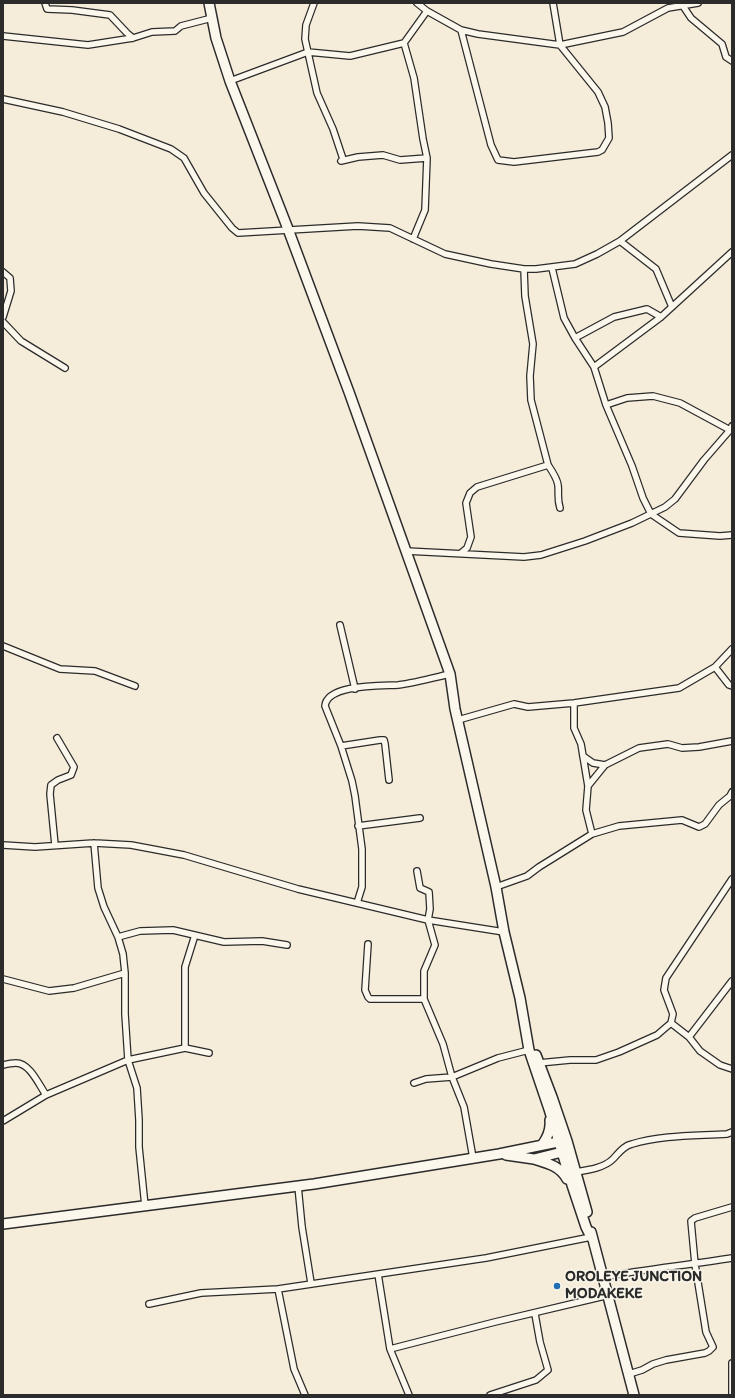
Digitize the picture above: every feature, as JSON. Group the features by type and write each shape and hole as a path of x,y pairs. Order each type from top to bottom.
{"main road":[{"path":"209,3 216,38 230,82 288,229 349,392 450,674 458,720 496,887 504,932 525,1024 529,1050 549,1109 576,1172 591,1226 591,1236"},
{"path":"525,1024 552,1097 572,1185 591,1236 609,1295 634,1395"},
{"path":"542,1144 551,1127 549,1109"},
{"path":"3,1224 298,1186 499,1154 542,1144 564,1146"},
{"path":"534,1159 564,1146"},
{"path":"499,1154 534,1159 550,1164 561,1170 572,1185"}],"street":[{"path":"45,3 47,9 72,10 110,15 126,33 133,38"},
{"path":"314,3 306,25 305,39 317,93 343,159 341,162 358,157 383,155 400,160 427,158"},
{"path":"417,3 427,11 461,30 478,34 560,45 623,32 667,6 683,6 698,3"},
{"path":"461,30 491,145 498,160 514,162 598,152 602,150 609,138 605,107 598,92 560,45 553,3"},
{"path":"683,6 691,18 722,44 726,57 732,61"},
{"path":"230,82 308,52 350,56 404,43 427,11"},
{"path":"3,36 88,45 133,38 152,32 175,31 181,26 212,18"},
{"path":"404,43 414,78 427,158 425,210 413,239"},
{"path":"3,99 63,112 119,129 171,150 184,158 204,193 232,228 238,233 358,226 390,228 445,254 491,264 524,269 552,268 574,264 597,254 620,241 732,155"},
{"path":"620,241 656,269 672,307"},
{"path":"594,367 661,317 732,252"},
{"path":"552,268 564,318 594,367 606,405 632,466 643,498 651,514 679,533 713,536 732,535"},
{"path":"524,269 525,296 533,344 530,376 531,400 548,465 554,473 558,484 557,497 560,508"},
{"path":"3,272 10,278 11,291 3,317"},
{"path":"575,338 614,317 624,314 647,309 661,317"},
{"path":"3,322 21,341 65,368"},
{"path":"406,551 524,557 541,555 591,538 665,507 675,499 704,460 731,428 680,403 653,396 627,398 606,405"},
{"path":"461,553 467,548 471,537 466,503 470,493 477,488 548,465"},
{"path":"340,625 355,688"},
{"path":"3,646 60,669 95,672 135,686"},
{"path":"458,720 514,704 528,707 574,703 679,688 715,667 732,649"},
{"path":"715,667 729,685 732,686"},
{"path":"357,903 362,887 362,849 355,796 341,746 325,706 325,701 336,693 355,688 398,685 450,674"},
{"path":"574,703 574,728 581,744 588,786 586,810 592,834"},
{"path":"55,846 50,794 51,785 58,780 71,775 74,767 57,738"},
{"path":"341,746 384,740 389,780"},
{"path":"588,786 605,765 639,748 668,744 682,748 699,747 732,741"},
{"path":"583,756 593,763 605,765"},
{"path":"496,887 527,876 592,834 619,826 682,820 699,827 705,824 719,805 731,796"},
{"path":"358,826 420,818"},
{"path":"94,843 98,888 104,907 118,937 125,973 125,1014 128,1060 137,1088 139,1147 145,1206"},
{"path":"3,845 35,847 94,843 131,845 184,855 298,889 428,920 504,932"},
{"path":"417,871 420,888 429,892 430,909 428,920 435,945 424,971 424,999 443,1044 452,1077 464,1107 472,1158"},
{"path":"539,1063 570,1060 596,1060 640,1043 657,1034 671,1023 673,1014 664,990 666,978 732,879"},
{"path":"118,937 140,931 173,930 224,942 262,941 287,945"},
{"path":"185,1048 185,967 195,935"},
{"path":"368,944 365,990 370,999 424,999"},
{"path":"3,979 50,991 74,988 125,973"},
{"path":"689,1037 732,981"},
{"path":"671,1023 689,1037 700,1051 720,1065 732,1069"},
{"path":"3,1121 46,1095 128,1060 185,1048 209,1053"},
{"path":"414,1084 426,1079 452,1077 498,1058 529,1050"},
{"path":"3,1065 15,1062 28,1068 46,1095"},
{"path":"576,1172 594,1169 612,1160 622,1149 630,1144 656,1138 727,1134 732,1132"},
{"path":"298,1186 302,1227 311,1283"},
{"path":"629,1374 666,1360 705,1353 713,1347 706,1332 695,1264 691,1221 695,1218 732,1207"},
{"path":"149,1304 201,1293 278,1289 486,1258 591,1236"},
{"path":"603,1277 634,1271 732,1258"},
{"path":"378,1274 390,1350 409,1395"},
{"path":"278,1289 294,1369 305,1395"},
{"path":"390,1350 495,1322 535,1314 609,1295"},
{"path":"490,1395 536,1380 548,1370 540,1342 535,1314"},
{"path":"732,1363 732,1395"}],"place":[{"name":"OROLEYE JUNCTION MODAKEKE","path":"557,1286"}]}
